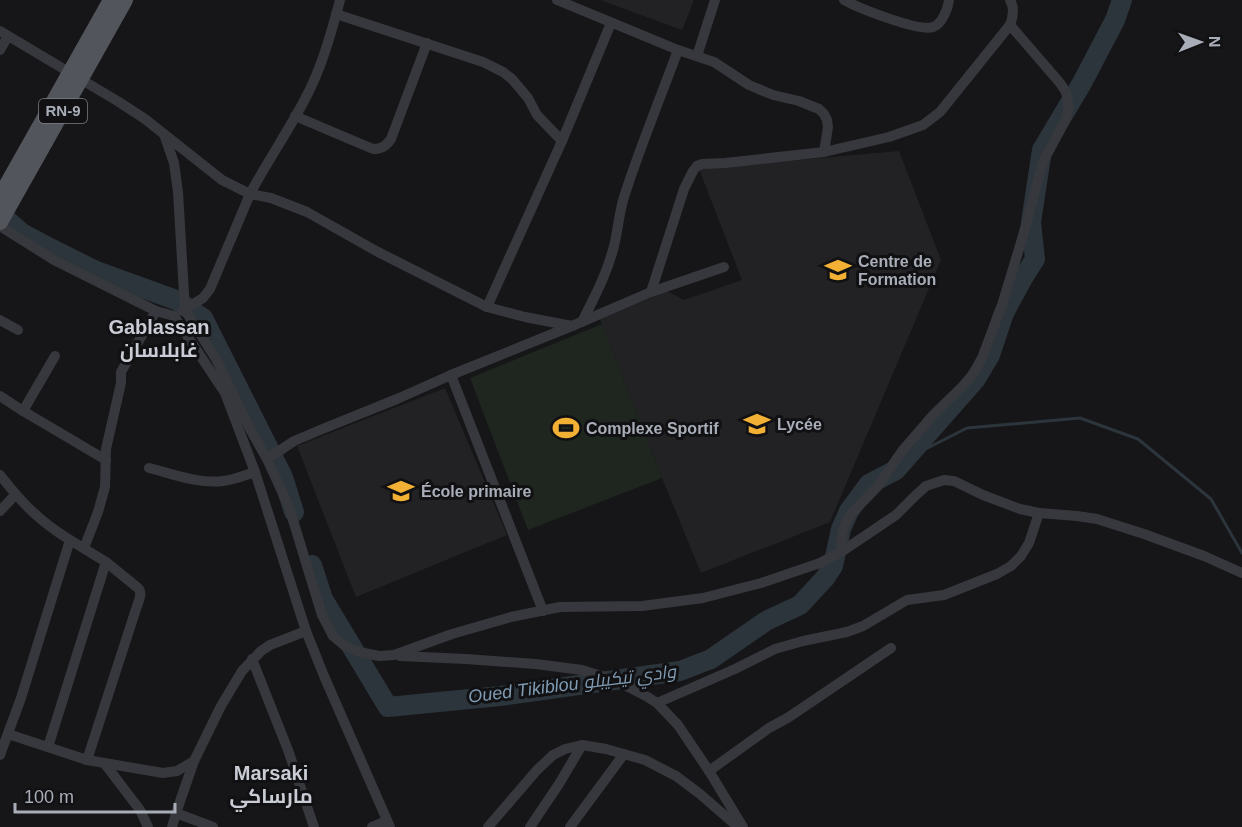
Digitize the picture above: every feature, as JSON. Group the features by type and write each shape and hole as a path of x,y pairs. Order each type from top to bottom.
{"main road":[{"name":"RN-9","path":"0,224 111,0"},
{"name":"RN-9","path":"0,197 125,0"}],"street":[{"path":"174,316 203,298 210,289 250,194 305,100 320,66 340,0"},
{"path":"557,0 678,50 714,62 748,85 819,109 827,120 828,127 824,152"},
{"path":"697,56 715,0"},
{"path":"844,0 872,14 931,28 936,26 946,14 949,0"},
{"path":"651,292 684,189 697,166 824,152 889,137 923,125 940,112 1010,25 1013,15 1010,0"},
{"path":"336,14 483,62 503,72 520,87 537,115 562,141"},
{"path":"488,307 562,141 610,23"},
{"path":"841,552 842,534 851,514 878,486 902,451 934,414 963,386 978,366 1002,304 1038,186 1043,162 1066,119 1068,106 1066,92 1010,25"},
{"path":"0,50 4,34 119,102 222,180 250,194 271,198 307,212 378,252 488,307 525,317 577,324"},
{"path":"295,116 373,148 383,147 391,139 427,43"},
{"path":"577,324 605,276 615,244 624,197 678,50"},
{"path":"164,134 174,163 178,192 185,310 216,359 289,507 322,615 333,636 345,646 359,652 379,656 489,660 582,670 617,681 657,703 678,725 743,827"},
{"path":"0,224 54,260 156,311 174,316 225,393 255,472 306,630 389,824 372,827"},
{"path":"267,459 294,441 651,292 724,267"},
{"path":"84,548 105,487 106,449 121,383 121,372 156,311"},
{"path":"0,320 18,330"},
{"path":"23,411 55,356"},
{"path":"452,375 543,611"},
{"path":"0,396 106,460"},
{"path":"148,468 198,481 211,482 226,481 255,472"},
{"path":"0,475 15,495 49,526 106,562 140,590 87,760"},
{"path":"394,655 452,634 511,617 560,608 642,606 703,598 761,583 820,563 841,552 896,515 926,486 944,480 954,481 1020,509 1077,516 1114,524 1204,556 1242,573"},
{"path":"0,511 15,495"},
{"path":"657,703 775,649 847,632 863,626 907,600 944,595 997,574 1011,566 1021,556 1029,543 1039,513"},
{"path":"0,755 24,688 70,540"},
{"path":"48,747 106,562"},
{"path":"172,827 194,761 221,706 242,671 252,659 270,645 306,630"},
{"path":"709,771 769,728 891,648"},
{"path":"252,659 288,750 314,827"},
{"path":"8,734 87,760 163,774 177,771 194,761"},
{"path":"530,827 560,784 582,745"},
{"path":"488,827 537,770 553,755 582,745 645,760 676,776 738,827"},
{"path":"570,827 624,754"},
{"path":"105,764 140,810 148,827"},
{"path":"176,813 213,827"}],"shaded area":[{"path":"600,0 694,0 682,30"},
{"path":"899,151 941,260 830,522 701,573 600,319 667,291 684,300 742,280 699,169"},
{"name":"Complexe Sportif","path":"602,324 662,478 528,530 470,378"},
{"name":"École primaire","path":"445,388 507,535 356,597 297,446"}],"waterway":[{"name":"Oued Tikiblou وادي تيكيبلو","path":"312,565 323,599 388,707 500,696 680,671 711,659 766,621 800,605 833,566 841,529 849,511 869,484 896,470 975,380 990,355 1004,313 1035,259 1031,222 1042,150 1082,83 1115,20 1122,0"},
{"name":"Oued Tikiblou وادي تيكيبلو","path":"0,220 7,220 22,233 96,271 176,300 203,318 283,477 294,512"},
{"path":"906,459 967,428 1080,418 1138,439 1211,499 1242,553"}],"place":[{"name":"Centre de Formation","path":"838,270"},
{"name":"Lycée","path":"757,424"},
{"name":"Complexe Sportif","path":"566,428"},
{"name":"École primaire","path":"401,491"}],"district":[{"name":"Gablassan غابلاسان","path":"159,338"},
{"name":"Marsaki مارساكي","path":"271,784"}]}
